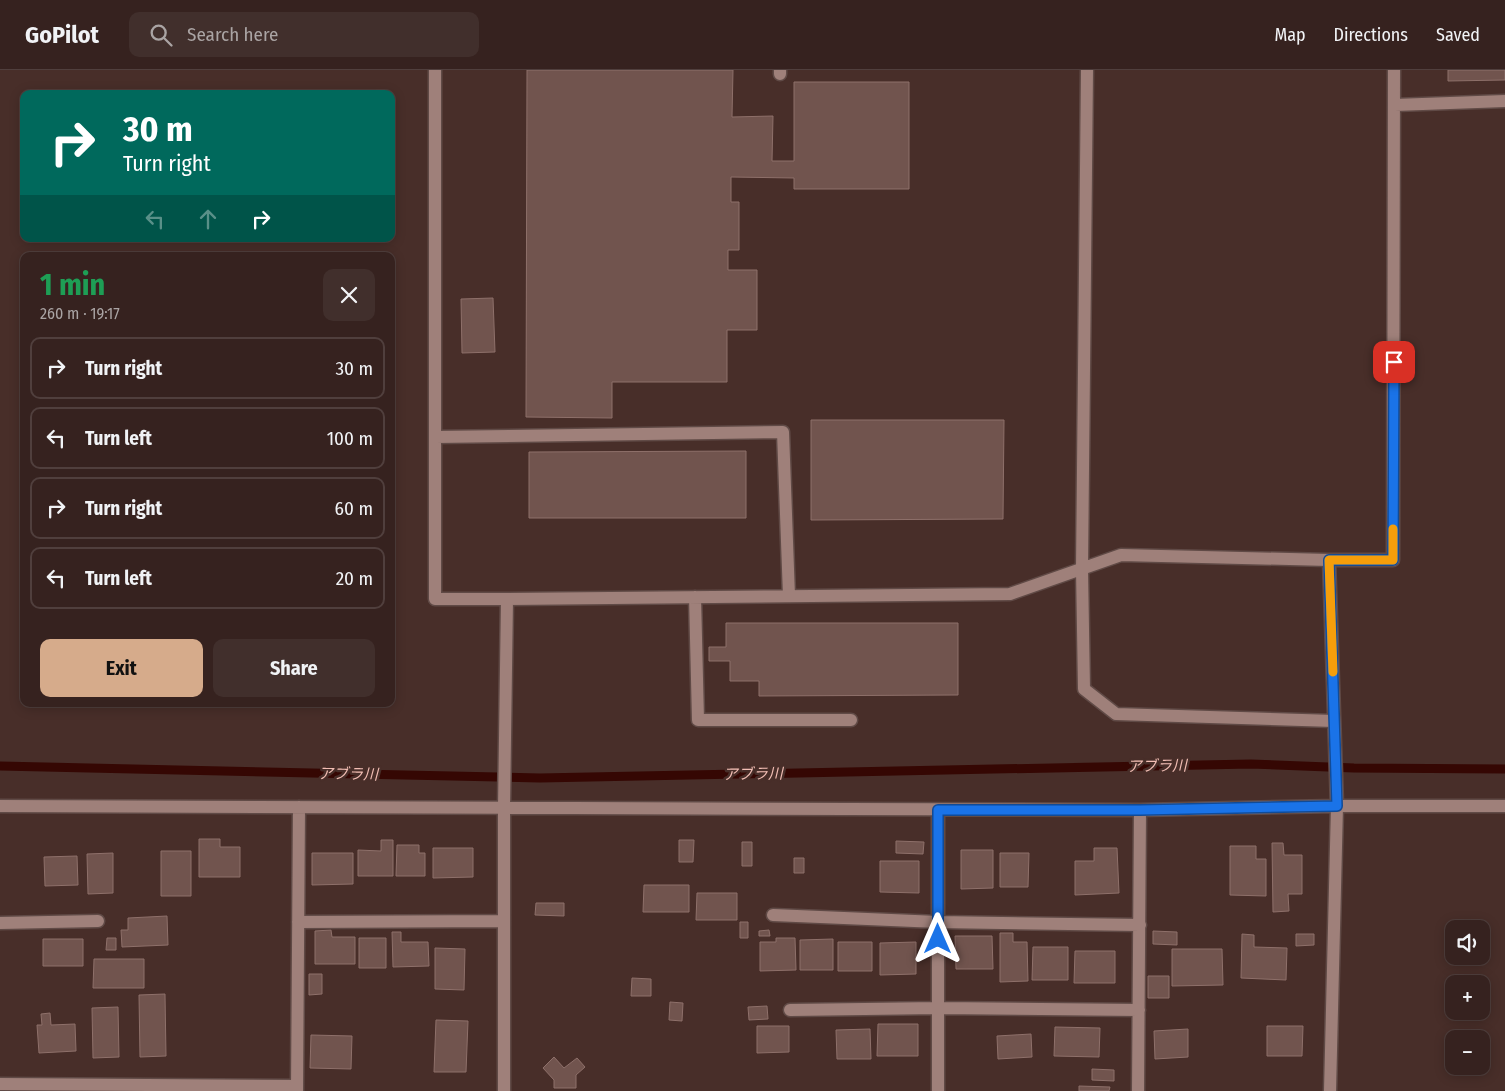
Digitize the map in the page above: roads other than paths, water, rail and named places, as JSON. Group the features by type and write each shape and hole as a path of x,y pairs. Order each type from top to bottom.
{"street":[{"path":"436,70 435,599 1010,594 1121,555 1393,560 1394,70"},
{"path":"1087,70 1082,569 1084,689 1116,714 1334,721"},
{"path":"1394,105 1505,101"},
{"path":"435,437 783,432 789,596"},
{"path":"1329,560 1337,806 1330,1091"},
{"path":"695,597 698,720 851,720"},
{"path":"504,1091 504,808 507,599"},
{"path":"0,806 1140,810 1337,806 1505,806"},
{"path":"0,1084 105,1088 297,1088 299,807"},
{"path":"938,810 938,1091"},
{"path":"1138,1091 1140,810"},
{"path":"773,915 938,922 1140,925"},
{"path":"0,923 98,921"},
{"path":"298,922 504,921"},
{"path":"790,1010 938,1008 1139,1010"}],"waterway":[{"name":"アブラ川","path":"0,766 540,778 1251,764 1354,768 1505,769"}]}
